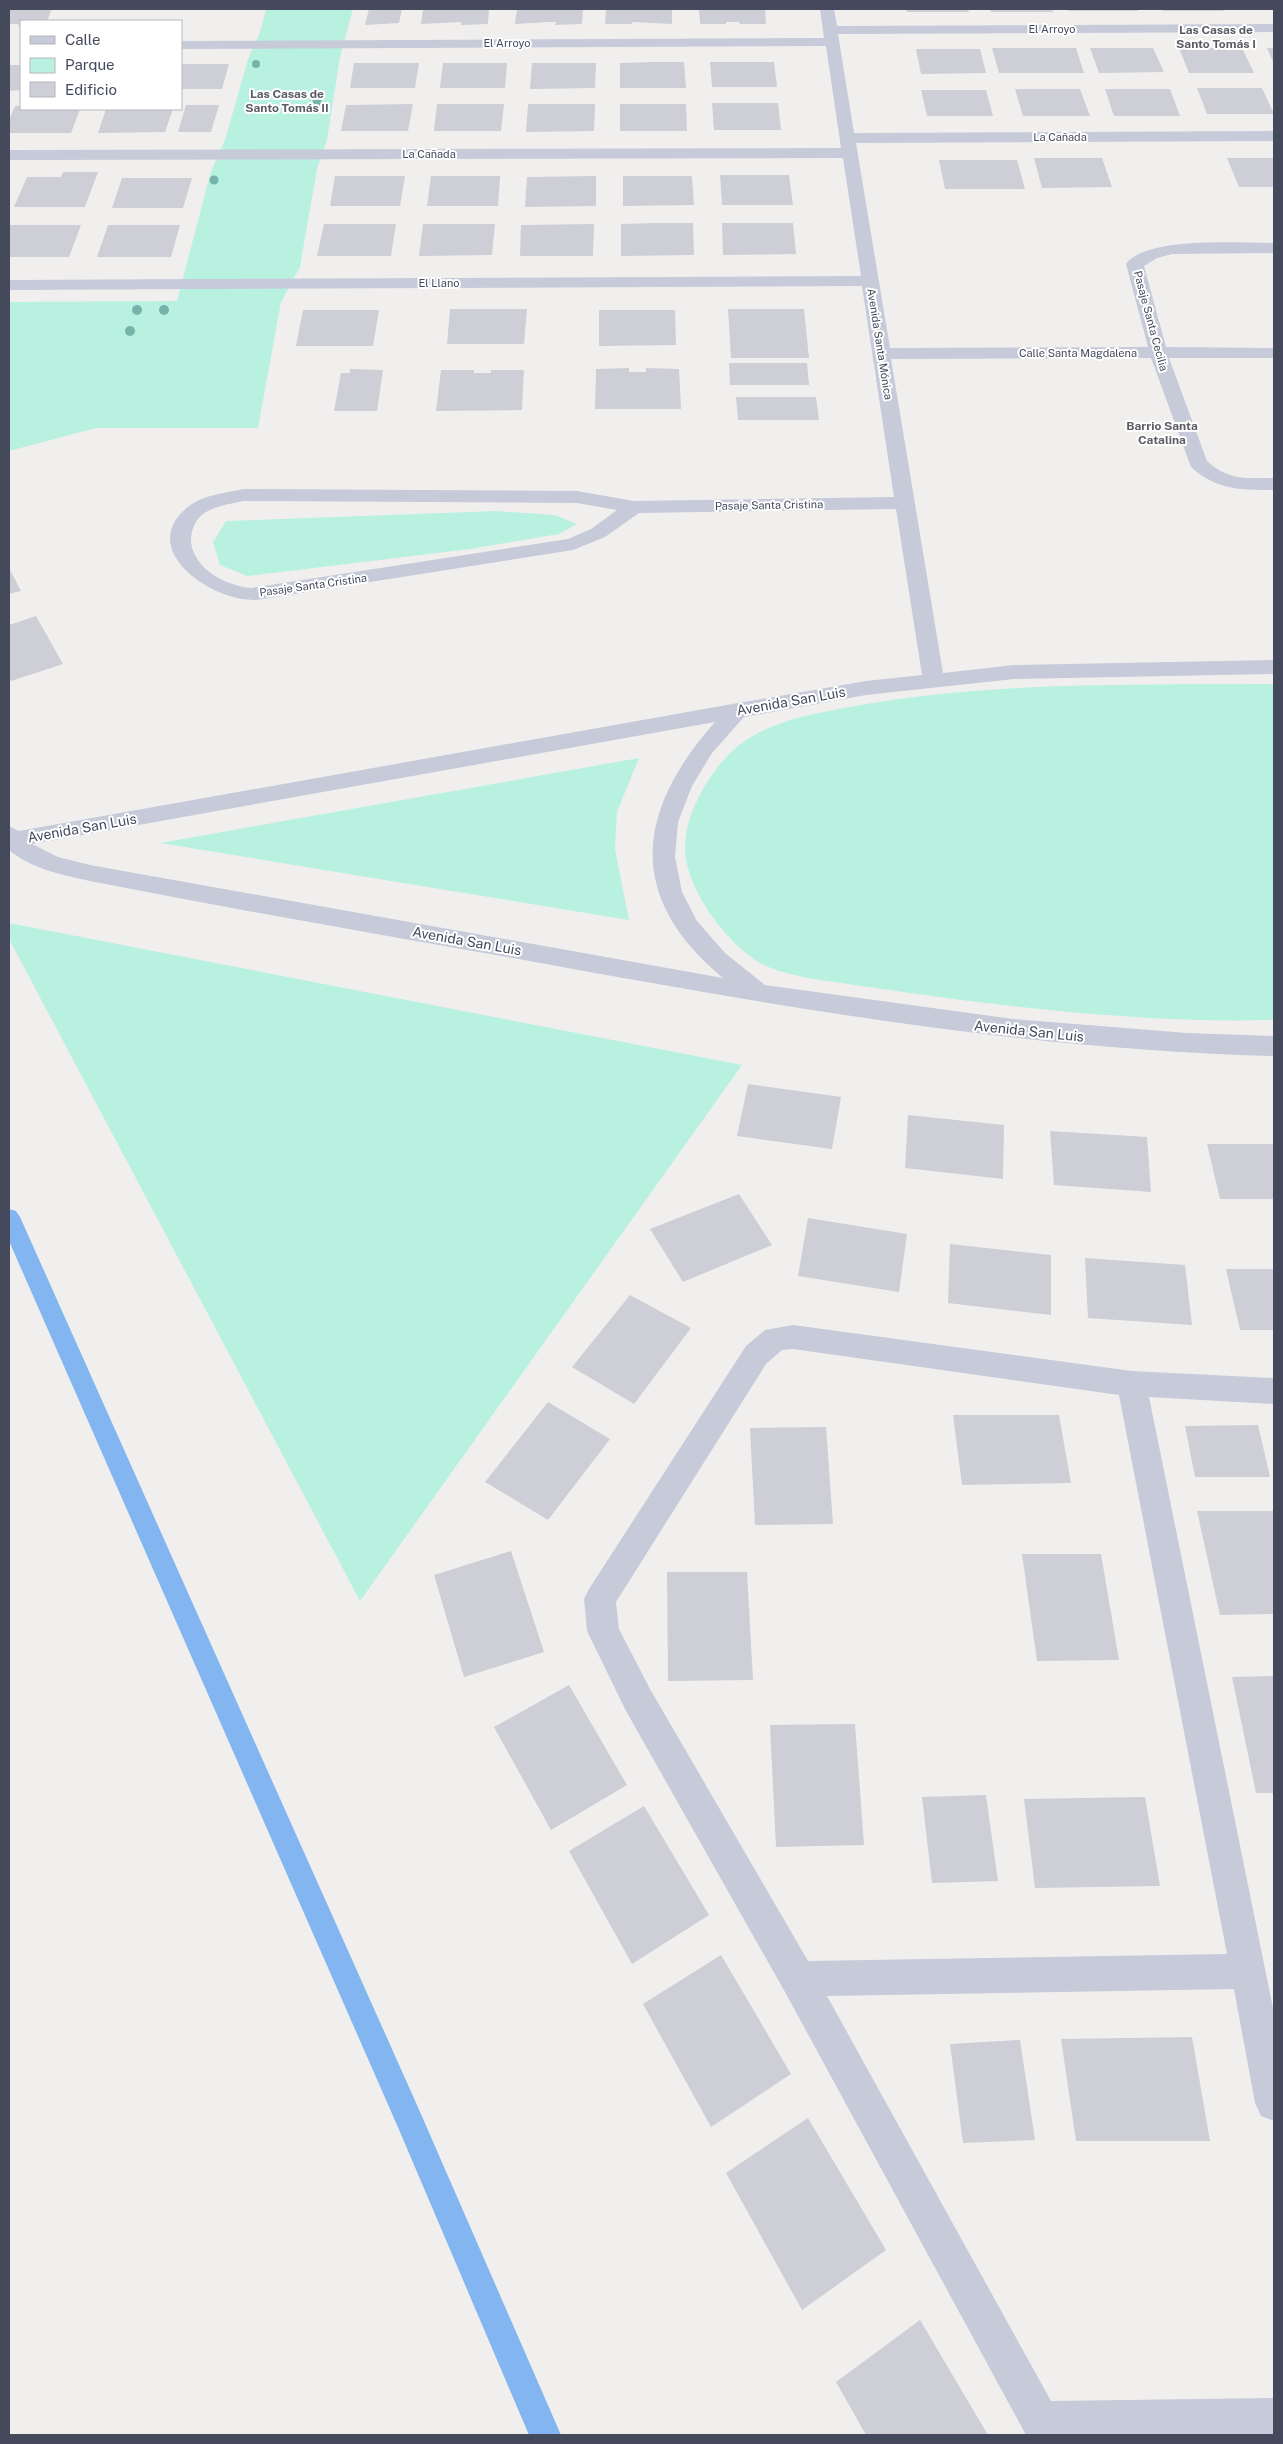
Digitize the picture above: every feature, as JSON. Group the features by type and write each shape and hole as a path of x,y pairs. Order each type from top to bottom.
{"street":[{"name":"Avenida Santa Mónica","path":"826,9 932,679"},
{"name":"El Arroyo","path":"182,44 831,36 1274,28"},
{"name":"La Cañada","path":"9,155 848,145 1274,136"},
{"name":"Pasaje Santa Cecilia","path":"1274,248 1172,249 1151,254 1135,264 1158,353 1198,463 1212,476 1240,484 1274,484"},
{"name":"El Llano","path":"9,285 870,281"},
{"name":"Calle Santa Magdalena","path":"882,354 951,352 1274,353"},
{"name":"Pasaje Santa Cristina","path":"634,507 598,533 573,544 280,591 244,594 225,587 200,575 187,562 180,547 182,527 198,509 243,495 577,497 634,507 905,503"},
{"name":"Avenida San Luis","path":"10,838 738,710 866,688 932,679 1014,672 1274,667"},
{"path":"738,710 714,734 693,761 678,791 667,816 663,843 664,870 671,897 689,929 708,953 732,975 760,995"},
{"name":"Avenida San Luis","path":"10,838 42,860 92,874 760,995 1025,1031 1117,1039 1274,1046"},
{"path":"1274,1391 1132,1384 793,1336 775,1339 756,1354 600,1599 603,1631 638,1700 798,1979 1044,2428 1274,2418"},
{"path":"1132,1384 1274,2104"},
{"path":"798,1979 1248,1972"}],"green space":[{"path":"266,9 353,9 340,57 327,140 317,169 300,267 281,302 258,428 96,428 9,451 9,302 177,301 211,171 225,140 248,59 260,32"},
{"path":"496,511 555,515 577,524 559,534 470,549 247,576 220,565 213,542 226,521"},
{"path":"1274,684 1274,1020 1215,1020 1098,1015 981,1002 807,978 767,966 755,960 735,944 710,913 692,880 686,861 686,833 691,814 708,781 725,758 750,737 791,720 835,710 902,699 1008,689 1061,686"},
{"path":"639,758 617,812 615,849 629,920 160,843"},
{"path":"9,923 742,1065 360,1601 9,939"}],"building":[{"path":"9,9 52,9 47,20 20,20 20,26 18,26 19,24 9,24"},
{"path":"369,9 402,9 399,23 365,25"},
{"path":"423,9 489,9 488,24 461,25 461,22 421,24"},
{"path":"517,9 583,9 582,24 555,25 556,22 549,22 515,24"},
{"path":"606,9 672,9 672,24 632,22 632,24 605,24"},
{"path":"699,9 765,9 766,24 726,22 726,24 700,24"},
{"path":"906,9 968,9 969,12 907,12"},
{"path":"990,9 1052,9 1053,12 991,12"},
{"path":"1067,9 1137,9 1138,11 1068,11"},
{"path":"1162,9 1223,9 1224,11 1163,11"},
{"path":"992,48 1076,48 1084,73 999,73"},
{"path":"1090,48 1153,48 1164,72 1099,73"},
{"path":"1179,48 1242,48 1254,73 1189,73"},
{"path":"1267,48 1274,48 1274,64"},
{"path":"916,49 980,49 986,73 921,74"},
{"path":"684,62 686,88 620,88 620,63"},
{"path":"710,62 774,62 777,87 712,87"},
{"path":"354,63 419,63 415,88 350,88"},
{"path":"443,63 507,63 505,88 440,88"},
{"path":"532,63 596,63 595,88 530,89"},
{"path":"182,64 229,64 222,89 182,89"},
{"path":"9,65 20,65 20,90 9,91"},
{"path":"1197,88 1262,88 1274,114 1207,114"},
{"path":"1015,89 1080,89 1090,116 1023,116"},
{"path":"1105,89 1170,89 1180,116 1114,116"},
{"path":"921,90 986,90 993,116 927,116"},
{"path":"712,103 778,103 781,130 714,130"},
{"path":"413,104 408,131 341,131 346,105"},
{"path":"437,104 504,104 501,131 434,131"},
{"path":"528,104 595,104 594,131 526,132"},
{"path":"620,104 686,104 687,131 620,131"},
{"path":"186,105 219,105 211,132 178,132"},
{"path":"15,106 20,106 20,110 80,110 71,133 9,133 9,120"},
{"path":"106,110 173,110 165,132 98,133"},
{"path":"1034,158 1102,158 1112,187 1042,188"},
{"path":"1227,158 1274,158 1274,187 1239,187"},
{"path":"939,160 1017,160 1025,189 945,189"},
{"path":"63,172 98,172 85,207 14,207 27,177 61,177"},
{"path":"720,175 789,175 793,205 722,205"},
{"path":"335,176 405,176 400,206 330,206"},
{"path":"431,176 500,176 498,206 427,206"},
{"path":"596,176 596,206 525,207 527,177"},
{"path":"623,176 692,176 694,205 623,206"},
{"path":"122,178 192,178 183,208 112,208"},
{"path":"693,223 694,255 621,256 621,224"},
{"path":"722,223 793,223 796,254 723,255"},
{"path":"324,224 396,224 391,256 317,256"},
{"path":"423,224 495,224 492,255 419,256"},
{"path":"594,224 593,256 520,256 521,225"},
{"path":"9,225 81,225 69,257 9,257"},
{"path":"108,225 180,225 171,257 97,257"},
{"path":"450,309 527,309 524,344 447,344"},
{"path":"728,309 804,309 809,358 731,358"},
{"path":"303,310 379,310 373,346 296,346"},
{"path":"599,310 675,310 676,345 599,346"},
{"path":"729,363 807,363 809,385 730,385"},
{"path":"629,368 629,372 646,372 646,368 679,369 681,409 595,409 596,369"},
{"path":"350,369 383,370 377,411 334,411 341,373 350,373"},
{"path":"441,370 474,370 474,373 491,373 491,370 524,370 522,410 436,411"},
{"path":"736,397 816,397 819,420 738,420"},
{"path":"9,568 21,591 9,594"},
{"path":"36,616 63,664 11,681 9,677 9,625"},
{"path":"748,1084 841,1097 832,1149 737,1136"},
{"path":"908,1115 1004,1125 1003,1179 905,1168"},
{"path":"1050,1131 1147,1137 1151,1192 1054,1185"},
{"path":"1207,1144 1274,1144 1274,1199 1220,1199"},
{"path":"739,1194 772,1245 683,1282 650,1229"},
{"path":"808,1218 907,1234 899,1292 798,1276"},
{"path":"950,1244 1051,1255 1051,1315 948,1303"},
{"path":"1085,1258 1185,1265 1192,1325 1088,1318"},
{"path":"1226,1269 1274,1269 1274,1330 1240,1330"},
{"path":"630,1295 691,1328 634,1404 572,1367"},
{"path":"548,1402 610,1439 548,1520 485,1482"},
{"path":"953,1415 1059,1415 1071,1483 962,1485"},
{"path":"1258,1425 1270,1477 1195,1477 1185,1426"},
{"path":"826,1427 833,1524 755,1525 750,1428"},
{"path":"1197,1511 1274,1511 1274,1614 1220,1615"},
{"path":"511,1551 544,1652 464,1677 434,1575"},
{"path":"1022,1554 1101,1554 1119,1660 1037,1661"},
{"path":"667,1572 747,1572 753,1680 668,1681"},
{"path":"1274,1676 1274,1793 1256,1793 1232,1677"},
{"path":"569,1685 627,1785 551,1830 494,1727"},
{"path":"855,1724 864,1845 776,1847 770,1725"},
{"path":"986,1795 998,1881 932,1883 922,1797"},
{"path":"1145,1797 1160,1886 1035,1888 1024,1799"},
{"path":"644,1806 709,1915 632,1964 569,1851"},
{"path":"721,1955 791,2074 711,2127 643,2004"},
{"path":"1192,2037 1210,2141 1076,2141 1061,2039"},
{"path":"1020,2040 1035,2140 963,2143 950,2044"},
{"path":"808,2118 886,2250 802,2310 726,2173"},
{"path":"920,2320 988,2435 866,2435 836,2382"}],"waterway":[{"path":"9,1217 407,2115 545,2435"}],"district":[{"name":"Las Casas de Santo Tomás I","path":"1216,37"},
{"name":"Las Casas de Santo Tomás II","path":"287,101"},
{"name":"Barrio Santa Catalina","path":"1162,433"}]}
